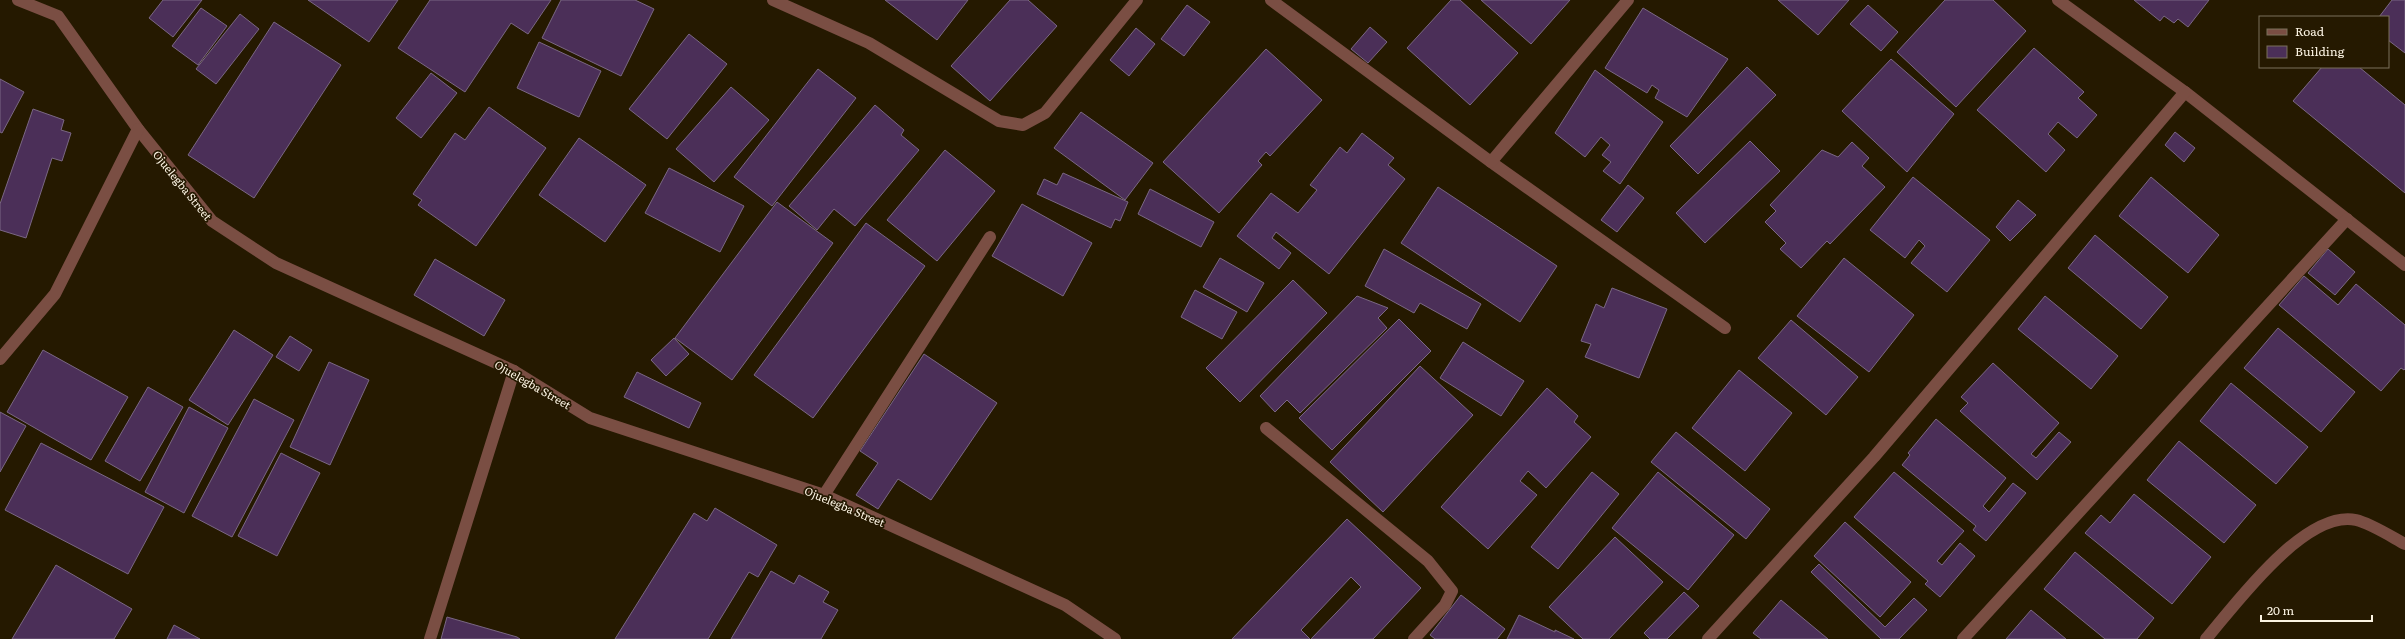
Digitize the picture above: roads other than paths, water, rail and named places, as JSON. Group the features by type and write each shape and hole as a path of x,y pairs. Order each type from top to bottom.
{"street":[{"name":"Ojuelegba Street","path":"18,0 58,16 138,129 212,221 270,259 514,370 590,418 824,495 1065,605 1115,639"},
{"path":"773,0 869,43 999,121 1023,125 1046,113 1137,0"},
{"path":"1271,0 1491,162 1725,328"},
{"path":"1491,162 1628,0"},
{"path":"2058,0 2185,92 2405,265"},
{"path":"1708,639 1874,457 2185,92"},
{"path":"0,359 55,294 138,129"},
{"path":"1963,639 2347,219"},
{"path":"824,495 990,237"},
{"path":"430,639 514,370"},
{"path":"1266,428 1428,561 1452,591 1445,605 1414,639"},
{"path":"2206,639 2270,564 2315,529 2333,521 2356,520 2405,544"}]}
